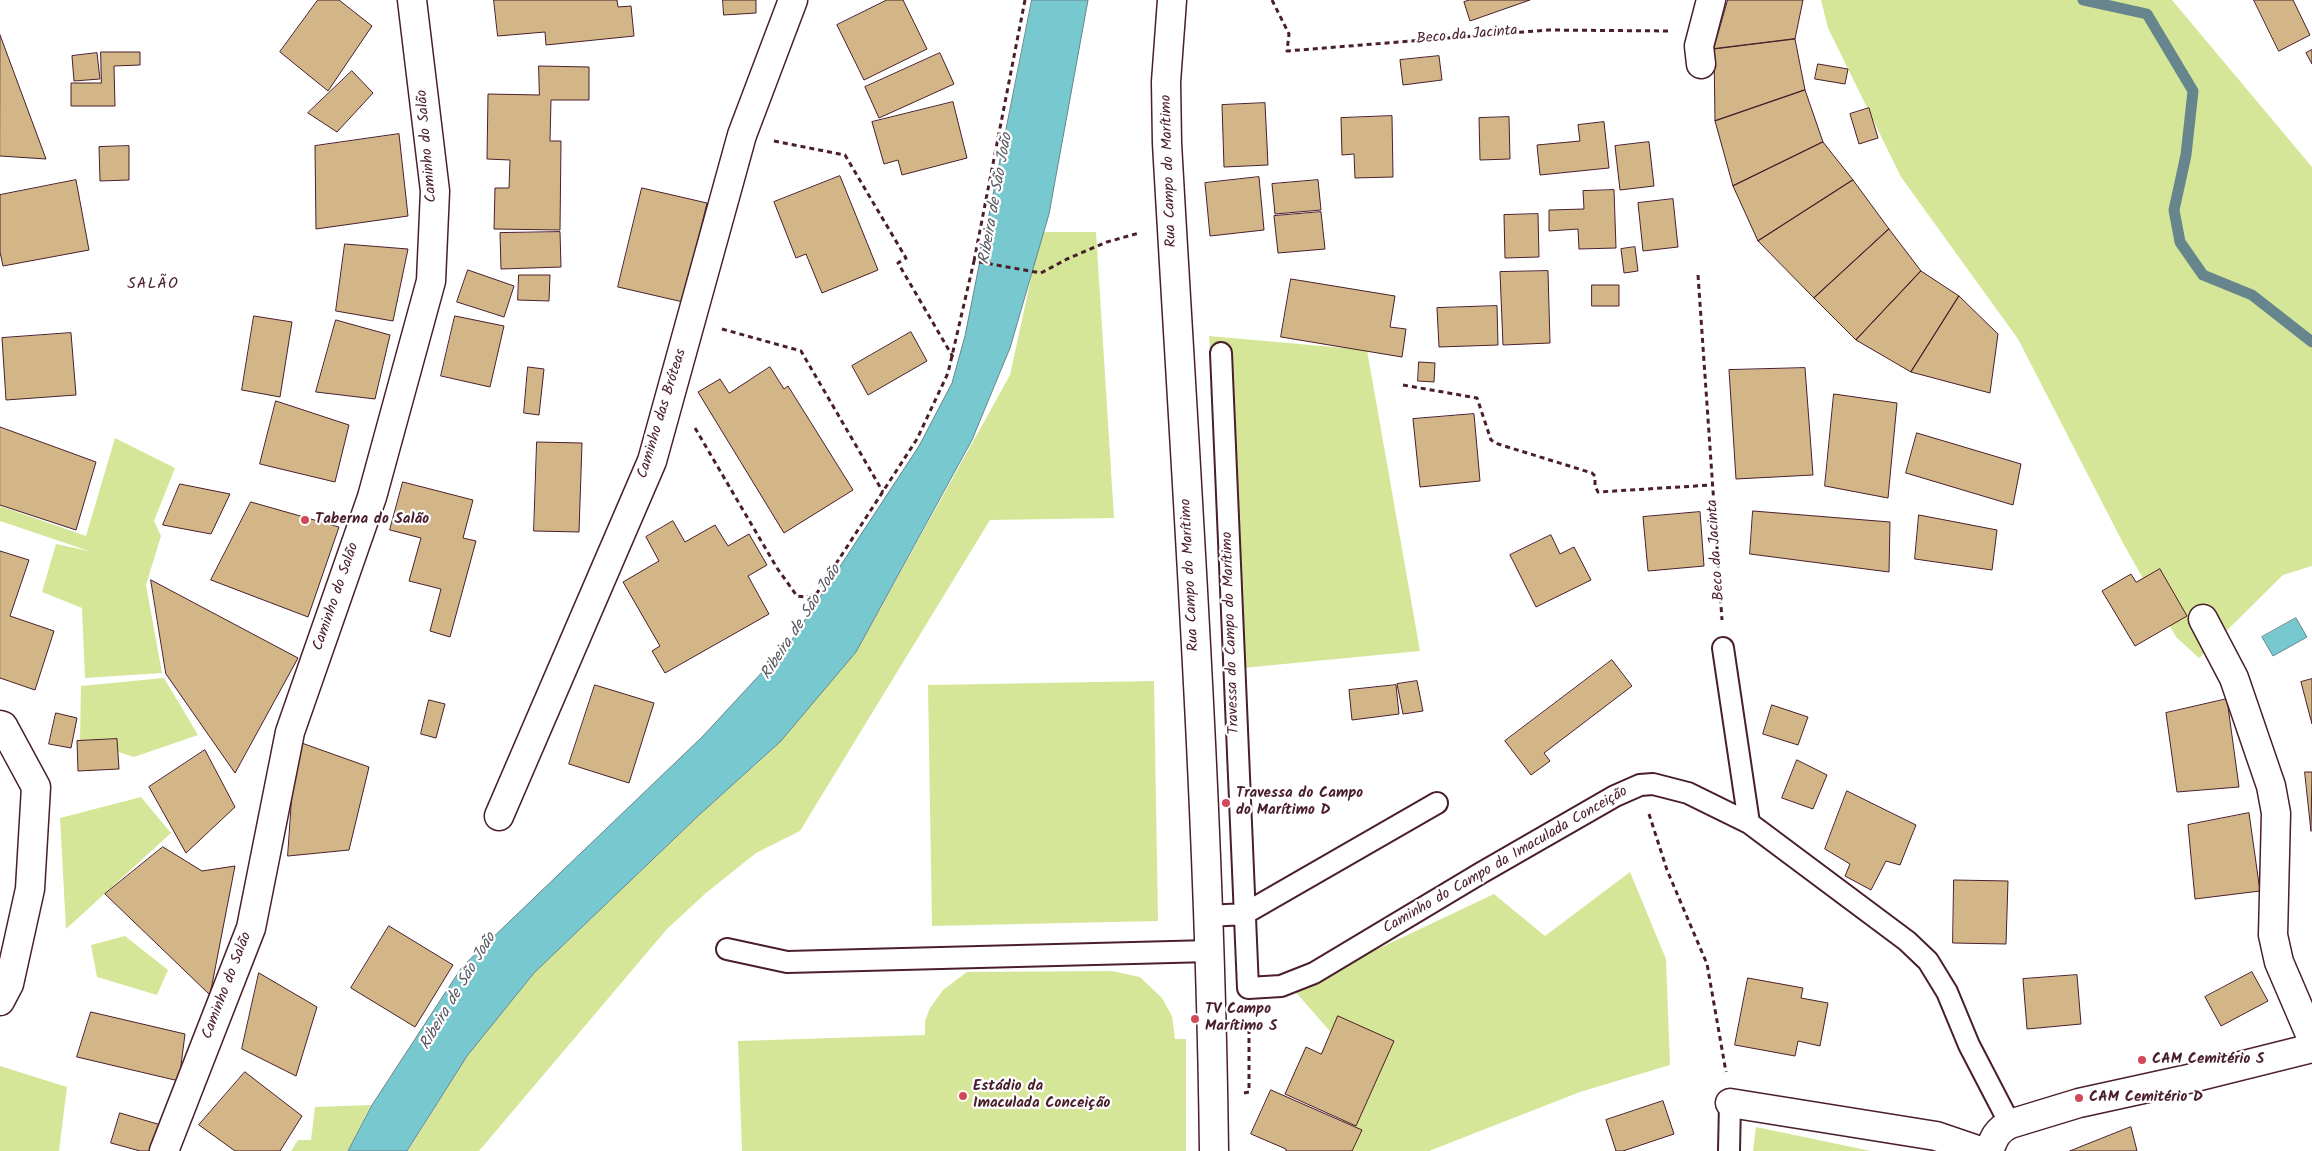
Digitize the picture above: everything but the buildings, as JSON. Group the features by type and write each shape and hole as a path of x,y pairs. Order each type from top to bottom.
{"street":[{"name":"Caminho do Salão","path":"164,1151 251,928 290,732 372,497 431,281 435,191 412,0"},
{"name":"Caminho das Bróteas","path":"499,816 652,461 742,135 793,0"},
{"name":"Rua Campo do Marítimo","path":"1172,0 1166,82 1167,143 1209,916 1214,1151"},
{"path":"1701,64 1699,46 1701,31 1711,0"},
{"path":"2203,619 2234,678 2271,786 2276,813 2274,934 2280,962 2312,1039"},
{"path":"0,725 3,726 36,787 30,889 9,984 0,1001"},
{"path":"1989,1151 1993,1138 2002,1128 2010,1124 2079,1103 2184,1080 2312,1048"},
{"path":"1730,1103 1936,1136 1980,1151"}],"lane":[{"name":"Travessa do Campo do Marítimo","path":"1221,353 1248,988"},
{"path":"1723,648 1749,823"},
{"name":"Caminho do Campo da Imaculada Conceição","path":"1248,988 1281,986 1314,974 1481,872 1614,796 1640,785 1653,784 1688,793 1749,823 1908,941 1928,961 1946,992 1969,1045 2010,1124"},
{"path":"1209,916 1244,914 1437,803"},
{"path":"727,949 787,962 1210,951"},
{"path":"1729,1151 1730,1103"}],"path":[{"path":"671,390 777,568 797,596 806,597 817,593 918,439 948,374 974,261 1025,0"},
{"name":"Beco da Jacinta","path":"1272,0 1289,34 1287,51 1548,30 1701,31"},
{"path":"742,135 845,155 906,258 898,263 953,358"},
{"path":"974,261 1041,273 1099,246 1139,232 1139,241"},
{"name":"Beco da Jacinta","path":"1698,276 1720,578 1723,648"},
{"path":"691,320 801,351 883,492"},
{"path":"1403,385 1477,398 1491,440 1498,444 1592,473 1595,476 1595,486 1598,492 1712,485"},
{"path":"1640,785 1667,870 1707,964 1730,1103"},
{"path":"1240,1094 1249,1092 1249,1024"}],"green space":[{"path":"1821,0 2172,0 2312,167 2312,566 2283,575 2199,658 2176,637 2123,543 2018,339 1901,177 1828,28"},
{"path":"1041,232 1096,232 1114,518 990,520 800,831 756,853 706,893 667,929 479,1151 408,1151 467,1056 534,973 698,816 773,749 856,652 1010,375"},
{"path":"1209,336 1367,350 1420,651 1232,669"},
{"path":"115,438 175,468 154,521 161,536 146,585 162,673 85,678 82,608 42,592 56,544 89,551 0,521 0,506 86,536"},
{"path":"164,678 198,735 134,757 80,740 81,686"},
{"path":"1154,681 1158,921 932,926 928,685"},
{"path":"141,797 171,833 66,929 60,818"},
{"path":"1630,872 1666,959 1670,1065 1580,1092 1429,1151 1329,1151 1363,1069 1293,989 1494,894 1545,936"},
{"path":"125,936 168,970 157,995 97,977 91,945"},
{"name":"Estádio da Imaculada Conceição","path":"1112,971 1140,977 1162,998 1172,1016 1175,1039 1186,1039 1186,1151 742,1151 738,1041 925,1035 925,1021 930,1008 943,990 967,972"},
{"path":"0,1066 67,1087 59,1151 0,1151"},
{"path":"371,1105 348,1151 291,1151 298,1140 311,1140 315,1107"},
{"path":"1756,1127 1871,1151 1753,1151"}],"water":[{"name":"Ribeira de São João","path":"1032,0 1088,0 1049,214 1010,348 972,440 856,652 780,742 698,816 534,973 467,1056 407,1151 348,1151 372,1105 462,967 703,736 791,641 919,446 952,383 965,336"},
{"path":"2296,618 2307,637 2273,656 2262,637"}],"waterway":[{"path":"2083,0 2147,14 2193,91 2186,155 2174,210 2180,242 2203,275 2252,295 2312,342"}],"place":[{"name":"Taberna do Salão","path":"305,520"},
{"name":"Travessa do Campo do Marítimo D","path":"1226,803"},
{"name":"TV Campo Marítimo S","path":"1195,1019"},
{"name":"CAM Cemitério S","path":"2142,1060"},
{"name":"Estádio da Imaculada Conceição","path":"963,1096"},
{"name":"CAM Cemitério D","path":"2079,1098"}],"district":[{"name":"SALÃO","path":"153,285"}]}
